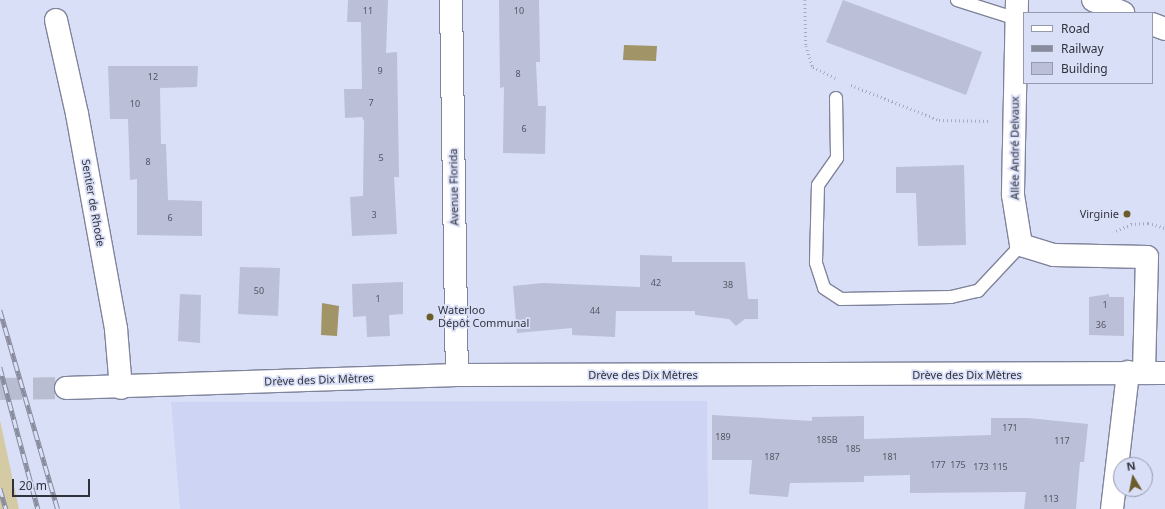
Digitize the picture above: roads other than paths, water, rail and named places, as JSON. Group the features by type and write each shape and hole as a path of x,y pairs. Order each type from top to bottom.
{"street":[{"name":"Avenue Florida","path":"451,0 457,375"},
{"path":"1093,0 1120,8"},
{"name":"Allée André Delvaux","path":"1017,10 1013,195 1021,245"},
{"name":"Sentier de Rhode","path":"56,20 77,114 116,329 121,388"},
{"path":"1153,24 1165,29"},
{"path":"1021,245 1054,255 1156,257 1146,373 1112,509"},
{"name":"Drève des Dix Mètres","path":"66,388 121,388 457,375 1077,375 1146,373"}],"lane":[{"path":"957,0 1017,10"},
{"path":"836,98 837,158 818,185 816,263 824,288 841,299 951,297 978,291 1021,245"}],"tunnel":[{"path":"0,389 66,388"}],"railway":[{"path":"0,310 58,509"},
{"path":"0,367 38,509"},
{"path":"0,488 6,509"}],"place":[{"name":"Virginie","path":"1127,214"},
{"name":"Waterloo Dépôt Communal","path":"430,317"}]}
